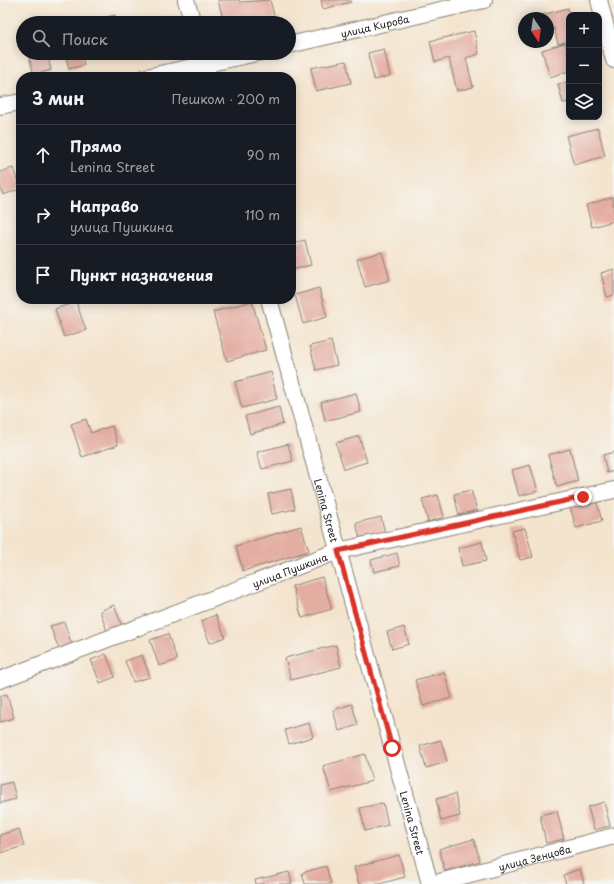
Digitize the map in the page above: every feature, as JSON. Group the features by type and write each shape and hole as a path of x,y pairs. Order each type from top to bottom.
{"street":[{"path":"186,0 191,16"},
{"name":"улица Кирова","path":"296,44 484,0"},
{"path":"599,0 614,60"},
{"path":"171,72 227,60"},
{"path":"0,106 16,103"},
{"name":"Lenina Street","path":"270,304 431,884"},
{"name":"улица Пушкина","path":"0,680 338,551 614,490"},
{"name":"улица Зенцова","path":"431,884 614,836"}],"building":[{"path":"218,0 239,0 240,2 270,0 274,16 222,16"},
{"path":"321,0 350,0 351,2 323,9"},
{"path":"568,8 569,12 566,12 566,42 558,44 554,28 553,12"},
{"path":"474,31 479,54 466,58 473,87 457,91 449,58 435,62 430,41"},
{"path":"565,43 566,72 550,77 542,50 554,48 554,46"},
{"path":"384,49 390,76 374,80 368,53"},
{"path":"30,60 49,60 51,70 44,72 33,72"},
{"path":"67,60 83,60 84,65 69,69"},
{"path":"346,61 351,83 316,91 311,68"},
{"path":"566,83 566,102 563,103 558,84"},
{"path":"598,128 605,156 574,165 566,136"},
{"path":"13,168 16,177 16,190 3,195 0,187 0,172"},
{"path":"613,197 614,221 592,227 586,205"},
{"path":"305,240 311,265 296,269 296,243"},
{"path":"382,252 390,280 365,287 357,259"},
{"path":"614,269 614,295 607,297 601,273"},
{"path":"319,288 327,317 303,324 296,295"},
{"path":"70,304 77,304 86,330 64,337 55,309"},
{"path":"241,304 253,304 266,350 227,361 213,312"},
{"path":"331,341 337,365 316,370 310,346"},
{"path":"271,372 277,399 242,408 235,382"},
{"path":"356,393 361,412 325,421 321,402"},
{"path":"279,407 283,424 250,434 245,416"},
{"path":"86,419 91,433 112,426 118,445 82,457 71,424"},
{"path":"359,436 367,462 344,469 336,443"},
{"path":"288,444 293,461 262,469 257,452"},
{"path":"570,449 578,481 557,487 548,455"},
{"path":"614,452 614,471 607,473 603,455"},
{"path":"530,465 538,491 519,496 512,470"},
{"path":"291,489 295,509 272,514 268,494"},
{"path":"471,490 477,510 459,515 454,494"},
{"path":"438,495 444,517 428,522 422,499"},
{"path":"596,499 602,521 576,528 570,506"},
{"path":"381,517 385,533 360,539 356,523"},
{"path":"301,526 309,551 243,571 236,546"},
{"path":"525,528 533,557 520,560 512,531"},
{"path":"482,542 486,561 462,566 458,548"},
{"path":"397,553 400,566 374,572 371,560"},
{"path":"322,577 332,609 302,618 292,586"},
{"path":"114,605 122,626 107,631 100,611"},
{"path":"216,615 225,637 210,643 201,621"},
{"path":"64,622 72,645 59,649 50,626"},
{"path":"404,627 409,644 392,649 387,632"},
{"path":"168,634 177,660 159,666 150,640"},
{"path":"336,645 341,667 291,680 285,658"},
{"path":"106,654 115,677 100,683 91,660"},
{"path":"142,655 150,677 133,682 125,661"},
{"path":"444,672 452,698 423,706 415,680"},
{"path":"7,694 14,718 0,722 0,696"},
{"path":"352,704 358,725 339,731 333,710"},
{"path":"309,723 313,737 289,744 285,730"},
{"path":"441,740 447,762 426,768 420,746"},
{"path":"365,754 372,781 331,792 323,766"},
{"path":"12,782 16,799 0,803 0,785"},
{"path":"455,794 460,816 441,821 436,799"},
{"path":"604,802 610,826 594,830 588,807"},
{"path":"383,803 388,825 365,831 360,808"},
{"path":"557,811 564,839 546,843 540,815"},
{"path":"19,829 24,846 0,853 0,835"},
{"path":"474,839 480,861 445,871 439,849"},
{"path":"399,855 405,877 379,884 359,884 354,867"},
{"path":"326,866 331,884 305,884 302,873"},
{"path":"580,869 584,884 566,884 563,875"},
{"path":"289,872 292,884 256,884 255,880"}],"route":[{"path":"392,748 338,551 583,497"}]}
